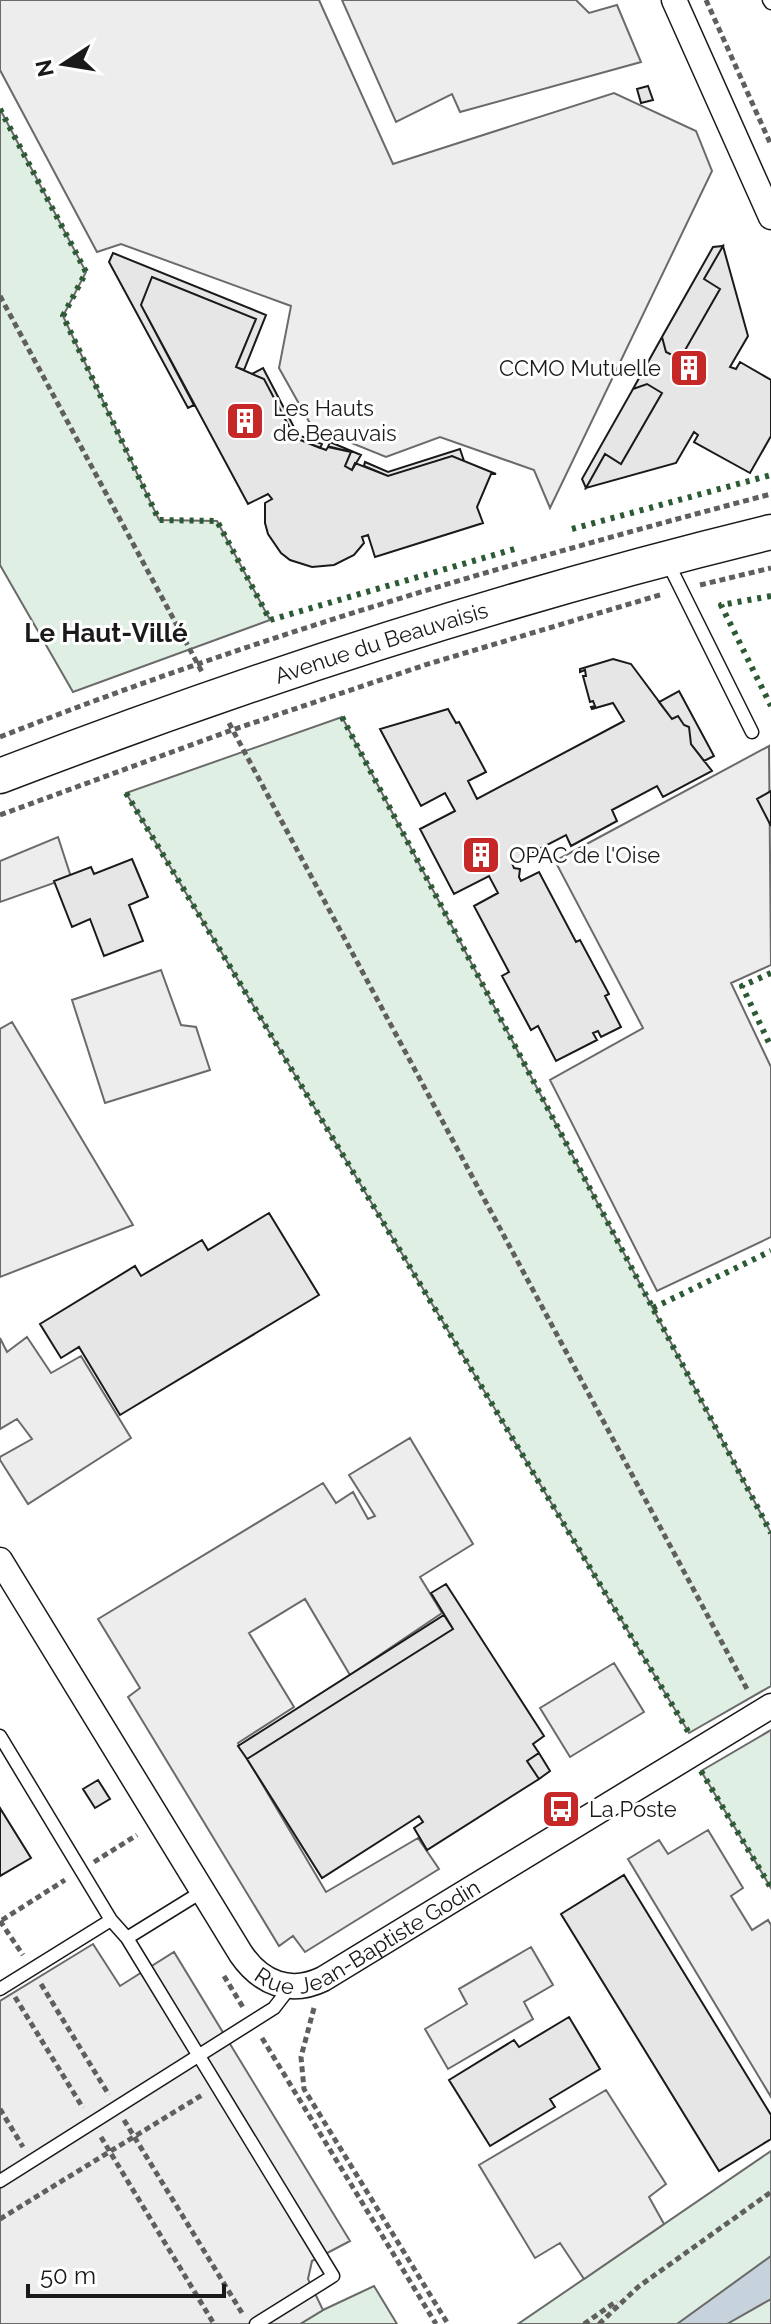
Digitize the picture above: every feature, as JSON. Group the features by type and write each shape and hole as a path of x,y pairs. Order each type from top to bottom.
{"street":[{"path":"674,0 771,217"},
{"name":"Avenue du Beauvaisis","path":"0,776 214,696 488,608 771,532"},
{"name":"Rue Jean-Baptiste Godin","path":"0,1560 249,1966 268,1981 291,1986 304,1986 323,1979 765,1709"}],"lane":[{"path":"665,559 752,732"},
{"path":"0,1736 333,2276 256,2324"},
{"path":"127,1938 203,1891"},
{"path":"4,1987 111,1920"},
{"path":"0,2181 274,2008 291,1986"}],"path":[{"path":"706,0 771,145"},
{"path":"0,296 232,730 765,1709"},
{"path":"0,815 232,730 428,664 680,589 771,568"},
{"path":"323,1979 303,2042 304,2089 448,2324"},
{"path":"4,1987 92,2123 214,2324"},
{"path":"0,2219 217,2086"},
{"path":"584,2324 771,2192"},
{"path":"599,2324 638,2287"}],"green space":[{"path":"0,109 86,272 63,316 159,520 217,521 270,620 73,692 0,565"},
{"path":"342,717 771,1533 771,1686 689,1733 126,793"},
{"path":"771,1730 771,1888 701,1771"},
{"path":"771,2151 771,2324 518,2324"},
{"path":"374,2286 397,2324 300,2324 323,2310"}],"shaded area":[{"path":"0,0 319,0 393,164 614,93 696,131 712,171 550,508 534,470 440,437 386,457 312,427 279,368 291,306 121,244 97,252 0,70"},
{"path":"342,0 576,0 589,13 617,5 641,62 460,112 452,94 396,122"},
{"path":"769,746 771,965 731,983 771,1067 771,1237 657,1291 550,1080 643,1028 555,861"},
{"path":"58,837 71,877 0,902 0,861"},
{"path":"161,970 181,1025 196,1027 210,1070 105,1103 72,1000"},
{"path":"12,1022 133,1225 0,1277 0,1029"},
{"path":"27,1337 51,1373 81,1356 131,1438 28,1504 0,1460 0,1457 32,1439 17,1419 0,1429 0,1338 7,1352"},
{"path":"410,1438 473,1544 420,1577 442,1613 350,1675 305,1599 249,1633 294,1707 238,1743 326,1892 418,1838 439,1869 305,1952 293,1936 279,1946 128,1697 140,1688 98,1619 323,1483 336,1503 353,1492 368,1519 375,1516 349,1475"},
{"path":"614,1663 644,1712 570,1757 540,1708"},
{"path":"708,1830 743,1888 731,1896 752,1930 768,1920 771,1925 771,2097 628,1859 659,1840 668,1854"},
{"path":"93,1944 120,1986 174,1952 350,2241 312,2261 308,2279 323,2310 300,2324 0,2324 0,2001"},
{"path":"531,1947 553,1985 524,2002 533,2019 448,2069 425,2029 467,2004 459,1989"},
{"path":"606,2090 666,2184 649,2197 664,2224 584,2279 560,2243 535,2258 479,2165"},
{"path":"771,2256 771,2299 727,2324 677,2324"}],"building":[{"path":"648,86 653,100 641,103 637,89"},
{"path":"723,246 704,279 720,289 680,359 666,352 662,337 713,247"},
{"name":"CCMO Mutuelle","path":"723,246 748,336 730,367 736,369 740,362 771,380 771,436 750,473 694,442 698,435 694,432 676,463 586,488 605,454 621,464 662,393 647,384 633,389 662,337 666,352 680,359 720,289 704,279"},
{"path":"113,253 266,315 244,370 236,367 256,319 152,277 141,305 194,405 188,408 109,262"},
{"name":"Les Hauts de Beauvais","path":"152,277 256,319 236,367 264,379 295,438 326,450 331,447 351,452 345,466 352,470 355,463 388,476 452,456 496,474 491,474 477,507 483,523 375,557 368,535 362,537 364,543 354,555 334,565 312,567 290,560 268,534 265,503 272,499 268,494 248,504 141,305"},
{"path":"263,368 298,435 322,444 320,448 295,438 264,379 252,374"},
{"path":"647,384 662,393 621,464 605,454 586,488 582,479 633,389"},
{"path":"330,442 361,455 352,470 345,466 351,452 328,447"},
{"path":"460,449 464,461 452,456 388,476 364,466 365,462 388,472"},
{"name":"OPAC de l'Oise","path":"613,659 631,664 672,719 678,716 689,727 691,744 712,771 663,797 657,786 612,810 617,821 571,846 566,835 512,863 514,868 520,869 521,881 539,872 576,942 580,940 609,994 605,996 621,1027 601,1037 598,1031 593,1033 597,1040 556,1061 538,1026 531,1030 502,976 509,972 474,906 498,893 489,876 454,894 420,829 455,811 445,793 421,806 380,729 448,709 456,723 459,722 486,772 468,781 477,799 624,721 613,703 592,709 595,706 593,701 590,702 583,676 586,676 585,670 580,672 580,669"},
{"path":"679,691 714,756 704,761 691,744 689,727 678,716 672,719 659,702"},
{"path":"771,791 771,826 757,799"},
{"path":"132,859 148,897 129,905 143,941 104,956 90,919 72,927 54,881 91,867 94,874"},
{"path":"269,1213 319,1295 120,1415 79,1347 61,1358 40,1324 135,1266 141,1276 202,1240 208,1250"},
{"path":"446,1584 544,1736 533,1744 539,1753 527,1761 539,1779 427,1850 414,1828 423,1822 419,1816 322,1878 247,1759 453,1629 431,1593"},
{"path":"444,1615 453,1629 247,1759 238,1746"},
{"path":"539,1753 550,1771 539,1779 527,1761"},
{"path":"98,1780 110,1799 95,1808 83,1789"},
{"path":"0,1808 31,1858 0,1876"},
{"path":"624,1875 771,2115 771,2139 719,2171 561,1914"},
{"path":"569,2017 600,2069 550,2099 555,2107 490,2146 449,2080 514,2040 519,2047"}],"hedge":[{"path":"0,109 86,272 63,316 159,520 217,521 270,620 518,548"},
{"path":"572,529 771,475"},
{"path":"771,596 721,605 771,706"},
{"path":"342,717 771,1533"},
{"path":"126,793 689,1733"},
{"path":"771,973 742,986 771,1047"},
{"path":"653,1308 771,1251"},
{"path":"701,1771 771,1888"}],"place":[{"name":"CCMO Mutuelle","path":"689,368"},
{"name":"Les Hauts de Beauvais","path":"245,421"},
{"name":"OPAC de l'Oise","path":"481,855"},
{"name":"La Poste","path":"561,1809"}],"district":[{"name":"Le Haut-Villé","path":"106,633"}]}
